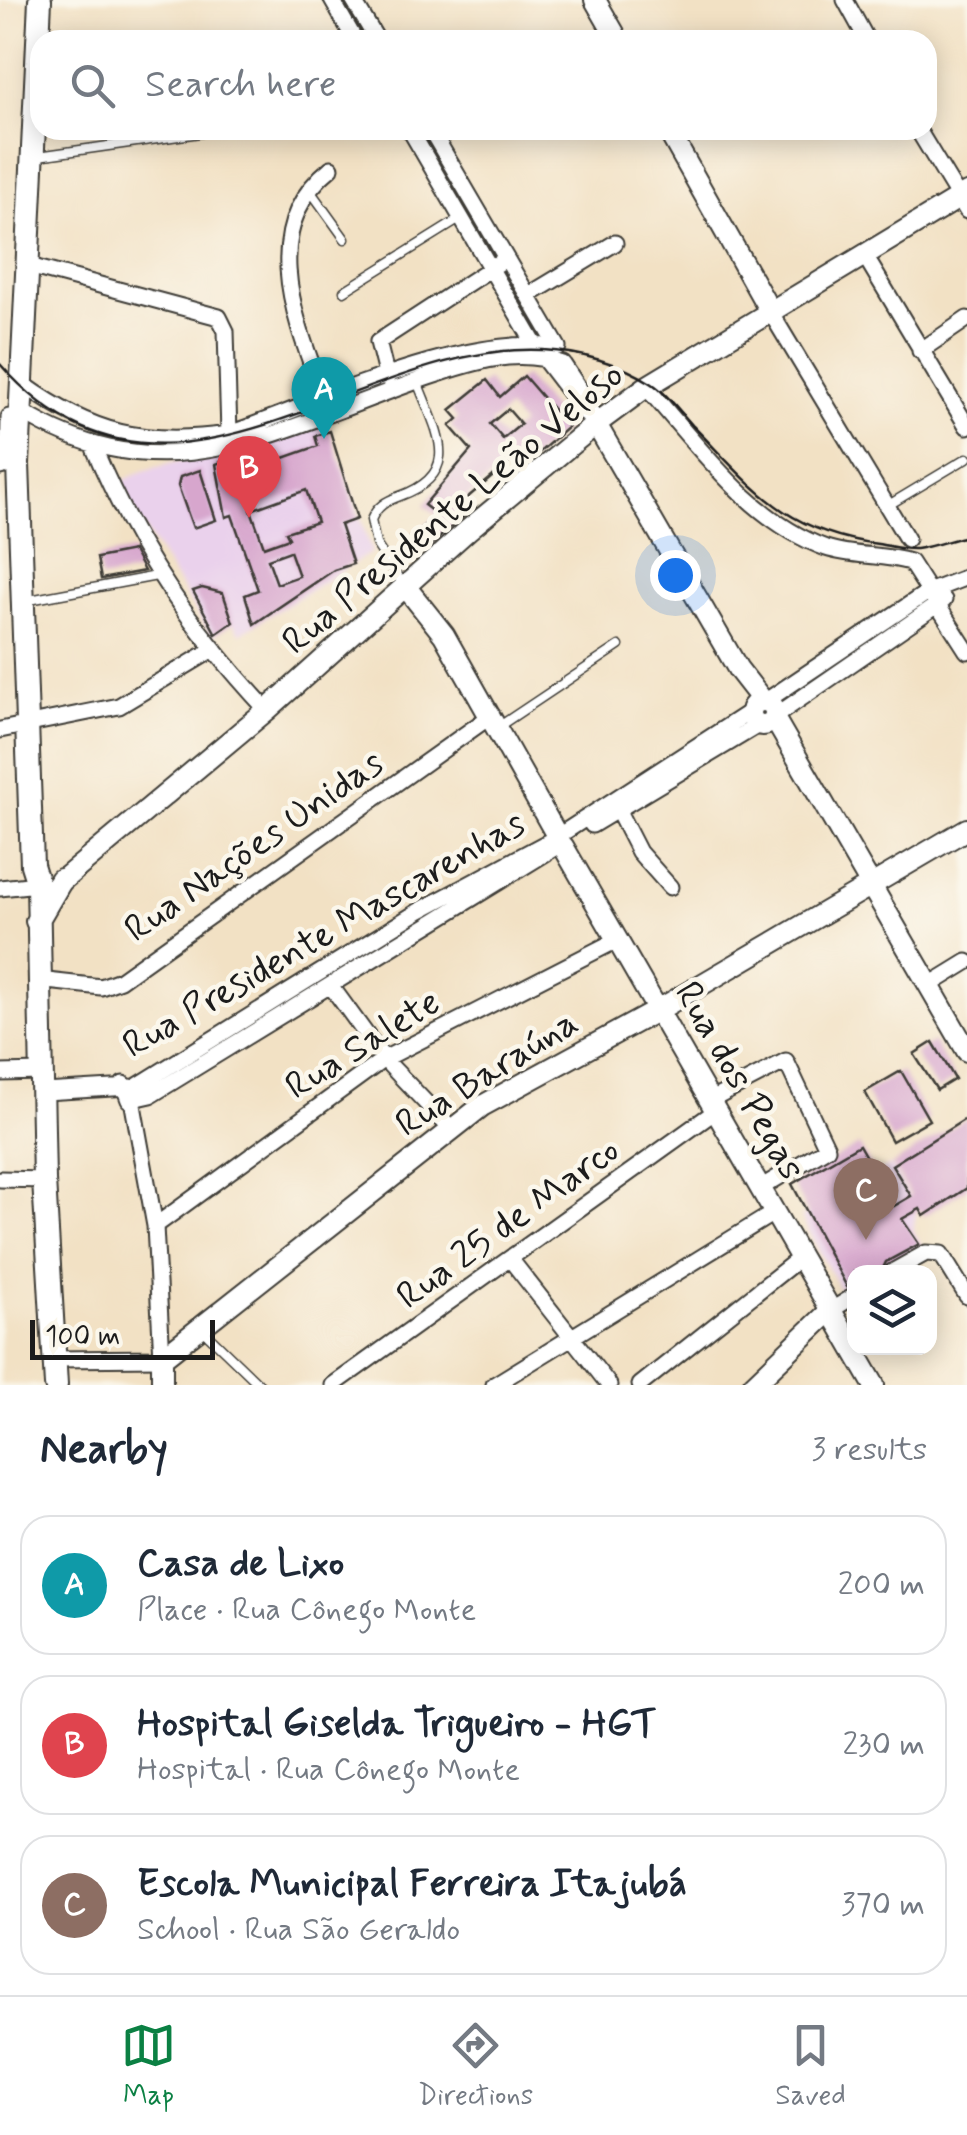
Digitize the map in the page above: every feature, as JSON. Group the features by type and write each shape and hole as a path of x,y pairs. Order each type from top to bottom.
{"main road":[{"path":"40,0 40,30"},
{"path":"595,0 612,30"},
{"path":"35,140 23,384 15,414 32,864 42,892 38,980 56,1385"},
{"path":"674,140 771,313"},
{"name":"Rua Presidente Leão Veloso","path":"42,892 267,710 404,586 596,424 646,387 864,256 964,201"},
{"path":"596,424 763,713 785,742 967,1051"},
{"name":"Rua dos Pegas","path":"404,586 444,635 495,721 874,1385"},
{"name":"Rua Baraúna","path":"162,1358 451,1128 518,1084 660,1009 967,829"},
{"path":"753,1385 830,1311"},
{"path":"162,1358 162,1385"}],"street":[{"path":"332,0 349,30"},
{"path":"353,0 371,30"},
{"path":"845,0 862,30"},
{"path":"23,384 75,420 105,430 154,439 229,434 472,351 534,343 558,346 507,258 418,140"},
{"path":"435,140 461,198 464,217 534,343"},
{"path":"924,140 964,201"},
{"path":"325,401 288,286 290,236 309,189 331,168"},
{"path":"529,296 615,243"},
{"path":"864,256 967,426"},
{"path":"387,378 378,342 507,258"},
{"path":"30,266 219,317 226,340 229,434"},
{"path":"771,313 907,539"},
{"path":"920,352 967,319"},
{"path":"0,468 8,465 15,414 94,448 154,455 214,450 479,359 544,359 563,364 588,402 596,424"},
{"path":"544,359 596,424"},
{"path":"646,387 718,467 776,522 826,548 904,560 916,567 967,651"},
{"path":"94,448 120,511 157,576 212,650 267,710"},
{"name":"Rua Presidente Mascarenhas","path":"128,1090 419,911 618,811 763,713 928,592 961,580"},
{"name":"Rua Presidente Mascarenhas","path":"0,1073 151,1095 940,605 961,580"},
{"path":"0,730 26,728 119,706 212,650"},
{"name":"Rua Nações Unidas","path":"38,980 101,987 120,980 495,721"},
{"path":"618,811 639,852 670,887"},
{"path":"0,888 42,892"},
{"name":"Rua Salete","path":"154,1226 384,1059 619,938"},
{"path":"928,986 967,962"},
{"path":"331,986 384,1059 451,1128"},
{"name":"Rua 25 de Marco","path":"333,1385 512,1260 714,1105 786,1061 827,1148 762,1187"},
{"path":"53,1359 162,1358 154,1226 128,1090"},
{"path":"0,1178 44,1180"},
{"path":"494,1385 776,1212"},
{"path":"905,1265 926,1253 941,1254 967,1296"},
{"path":"640,1385 801,1257"},
{"path":"512,1260 608,1385"},
{"path":"830,1311 847,1300"}],"lane":[{"path":"34,157 152,140"},
{"path":"309,189 345,239"},
{"path":"344,292 464,217"},
{"path":"404,586 376,544 371,520 380,506 431,480 442,466 442,451 417,381"},
{"path":"887,506 967,458"},
{"path":"20,602 157,576"},
{"path":"495,721 619,646"},
{"path":"202,1329 260,1385"}],"shaded area":[{"path":"327,421 372,552 240,634 233,623 212,637 116,484 143,471"},
{"path":"890,1165 917,1209 913,1230 925,1250 898,1265 847,1265 847,1293 843,1296 801,1217"}],"building":[{"path":"524,376 568,427 525,465 517,456 467,498 474,507 423,552 410,537 437,515 424,505 471,450 450,426 458,419 450,410 487,380 500,397","holes":["508,409 521,424 503,439 490,424"]},
{"path":"330,431 357,519 340,525 353,564 334,570 254,624 245,595 258,590 232,515 226,517 216,464 232,458 244,472 318,446 315,436","holes":["306,490 317,522 286,532 289,538 264,547 251,510","290,551 299,576 277,584 268,559"]},
{"path":"200,470 216,520 193,528 178,486 180,477"},
{"path":"133,551 144,571 101,579 97,558"},
{"path":"202,588 223,593 233,622 216,634 193,591"},
{"path":"933,1042 955,1079 937,1090 914,1054"},
{"path":"901,1071 929,1120 892,1141 865,1092"},
{"path":"967,1118 967,1188 924,1216 920,1209 902,1219 919,1244 884,1265 847,1265 847,1287 792,1184 859,1145 894,1206 911,1196 892,1165"}],"tram line":[{"path":"0,364 64,418 129,441 196,441 264,425 403,375 473,356 543,350 571,353 613,364 657,387 754,488 795,518 846,538 897,548 928,547 967,536"}],"place":[{"name":"Casa de Lixo","path":"324,439"},
{"name":"Hospital Giselda Trigueiro - HGT","path":"249,518"},
{"name":"Escola Municipal Ferreira Itajubá","path":"866,1240"}]}
